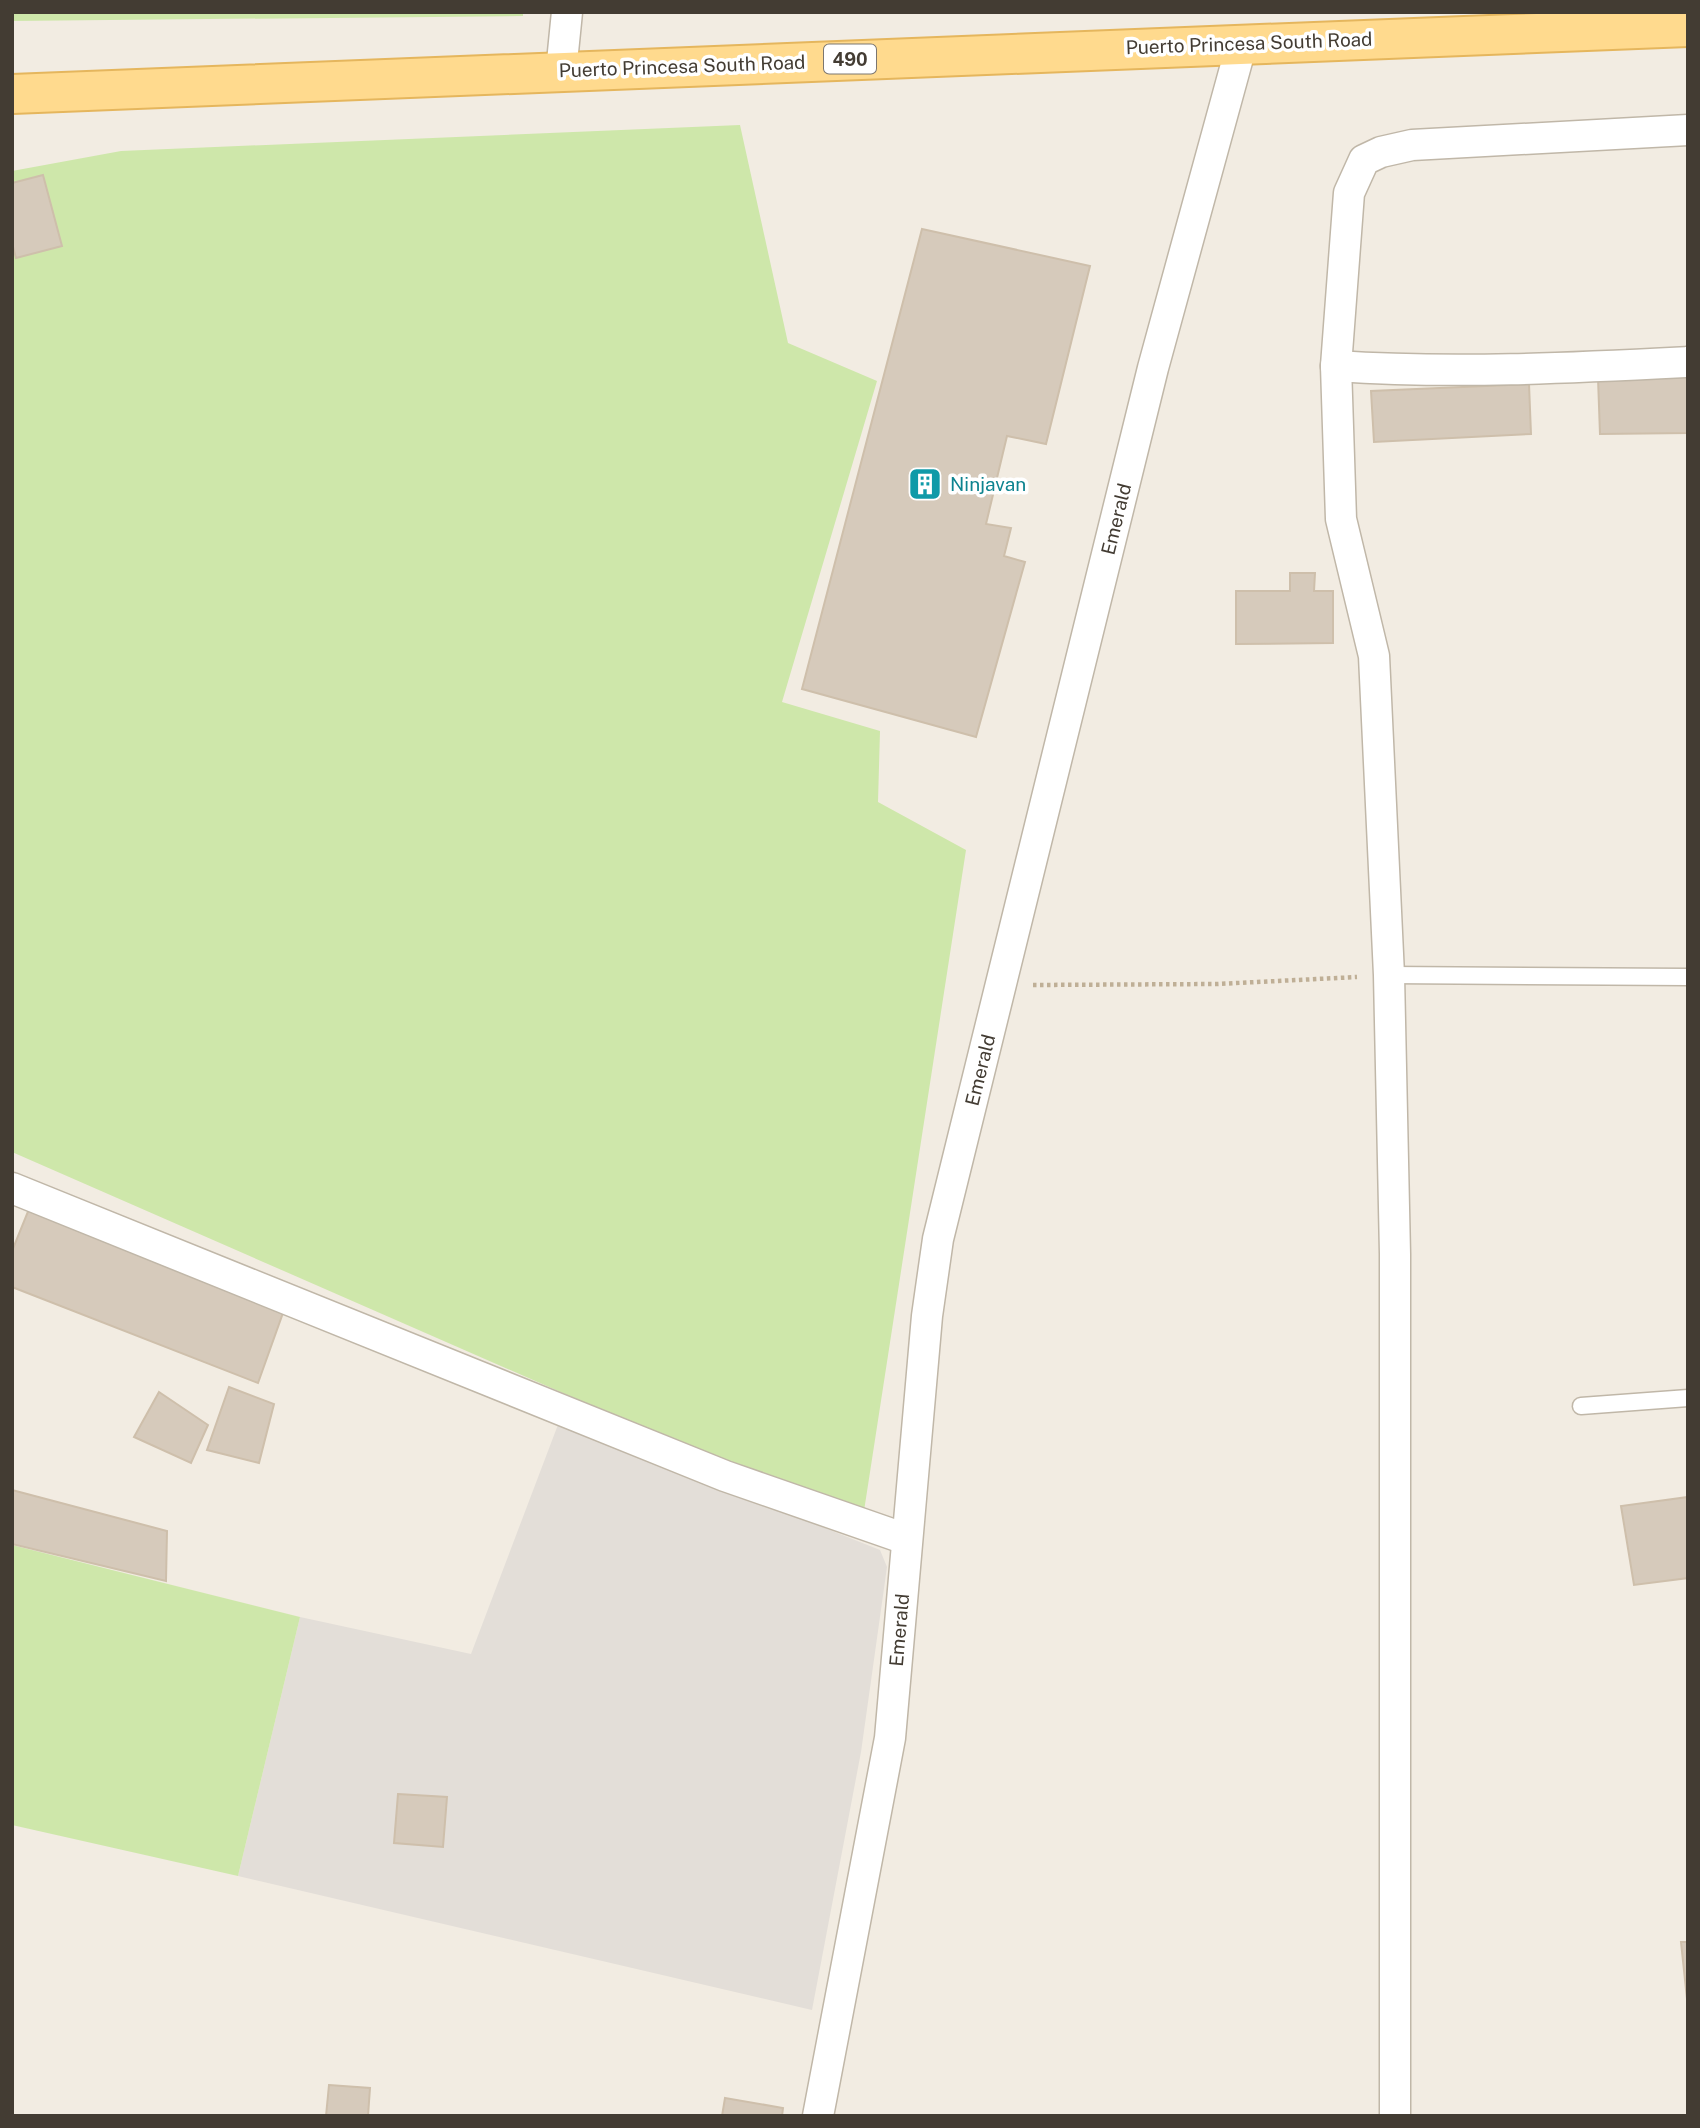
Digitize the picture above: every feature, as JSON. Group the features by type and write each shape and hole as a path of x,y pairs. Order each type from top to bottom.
{"main road":[{"name":"Puerto Princesa South Road","path":"12,94 1688,27"}],"street":[{"path":"561,72 567,12"},
{"name":"Emerald","path":"818,2116 888,1750 927,1316 938,1239 1153,368 1242,43"},
{"path":"1395,2116 1395,1254 1389,975 1374,656 1341,519 1336,366 1349,194 1364,160 1381,152 1412,145 1688,130"},
{"path":"1336,366 1405,371 1496,371 1688,362"},
{"path":"12,1188 712,1471 906,1539"}],"lane":[{"path":"1389,975 1688,977"},
{"path":"1581,1406 1688,1398"}],"path":[{"path":"1001,986 1217,984 1389,975"}],"shaded area":[{"path":"559,1422 880,1550 887,1567 861,1752 812,2010 238,1876 300,1617 471,1654"}],"green space":[{"path":"12,12 523,12 523,16 12,21"},
{"path":"740,125 788,343 877,381 782,702 880,731 878,802 966,850 862,1524 12,1152 12,171 121,151"},
{"path":"12,1545 300,1617 238,1876 12,1825"}],"building":[{"path":"43,175 62,246 16,258 12,243 12,183"},
{"name":"Ninjavan","path":"922,229 1090,266 1046,444 1007,436 986,524 1011,528 1004,556 1025,562 976,737 802,689"},
{"path":"1688,376 1688,433 1600,434 1598,378"},
{"path":"1529,384 1531,434 1374,442 1371,391"},
{"path":"1290,573 1315,573 1314,591 1333,591 1333,643 1236,644 1236,591 1290,591"},
{"path":"29,1209 284,1310 258,1383 12,1287 12,1251"},
{"path":"229,1387 274,1404 259,1463 207,1450"},
{"path":"159,1392 208,1425 191,1463 134,1437"},
{"path":"12,1490 167,1531 166,1581 12,1544"},
{"path":"1688,1497 1688,1578 1634,1585 1621,1506"},
{"path":"398,1794 447,1797 443,1847 394,1843"},
{"path":"1681,1942 1688,1942 1688,1999 1687,1999"},
{"path":"329,2085 370,2088 368,2116 326,2116"},
{"path":"725,2098 783,2108 782,2116 722,2116"}],"place":[{"name":"Ninjavan","path":"925,484"}]}
